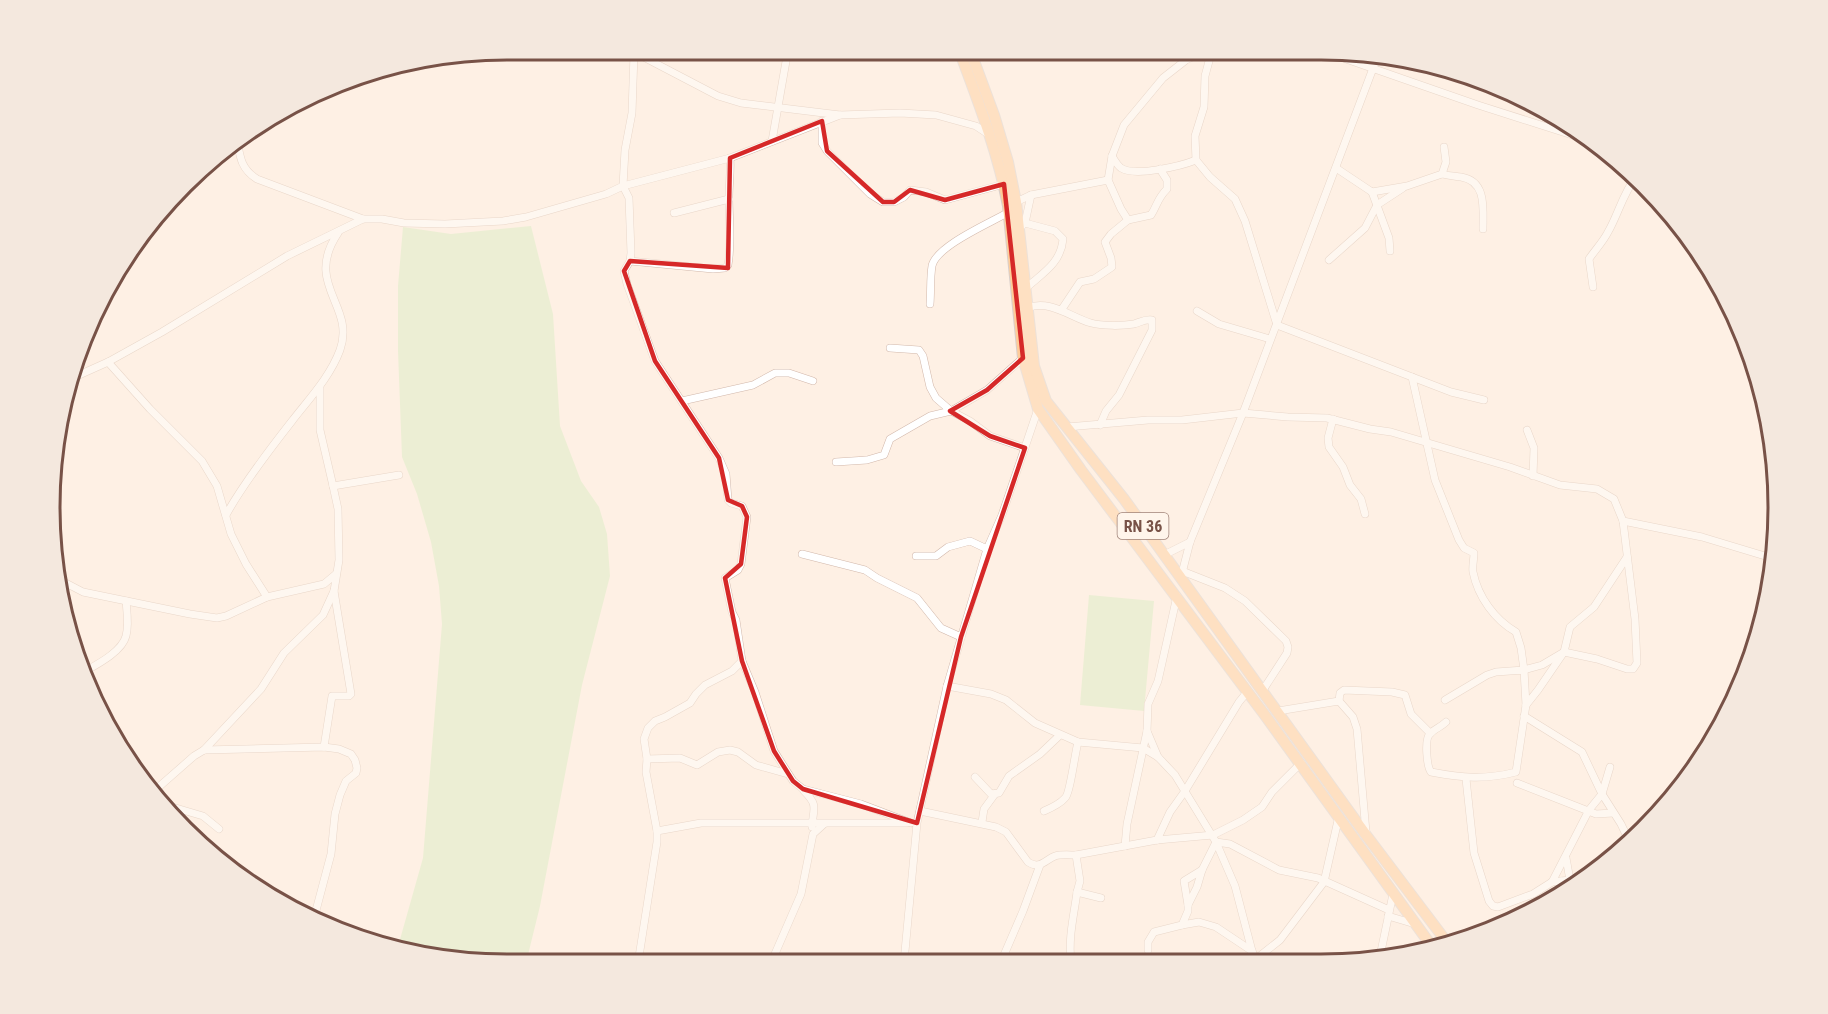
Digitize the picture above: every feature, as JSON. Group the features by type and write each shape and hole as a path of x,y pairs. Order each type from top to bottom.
{"main road":[{"name":"RN 36","path":"963,60 978,97 1004,184 1022,225 1025,289 1034,366 1046,401 1181,574 1366,835 1443,937"},
{"name":"RN 36","path":"974,60 1008,162 1023,358 1038,409 1086,478 1177,596 1340,816 1428,941"}],"street":[{"path":"632,60 632,113 625,150 623,186 629,198 632,239 630,261 624,271 627,284 648,346 674,391 719,458 726,474 728,500 742,507 747,517 741,564 738,570 725,578 732,612 736,620 742,661 755,692 774,751 788,774 814,801 815,807 801,894 775,954"},
{"path":"649,60 718,96 741,103 840,115 900,113 936,115 976,126 989,134"},
{"path":"772,141 786,60"},
{"path":"1128,220 1108,180 1112,156 1124,125 1158,84 1186,60"},
{"path":"1209,60 1205,75 1204,107 1195,136 1196,160 1210,177 1235,199 1245,221 1277,325"},
{"path":"1350,61 1566,133"},
{"path":"1263,690 1287,652 1286,641 1245,601 1225,588 1181,574 1190,542 1243,413 1376,64"},
{"path":"239,149 246,172 257,179 363,219 382,219 404,223 503,222 575,204 623,186 730,158 840,115"},
{"path":"822,121 822,143 827,151 870,194 883,201 894,202 904,197 910,189 926,192 945,200 1004,184"},
{"path":"1442,174 1446,162 1444,147"},
{"path":"1112,156 1118,166 1128,171 1160,169 1184,165 1196,160"},
{"path":"630,261 683,267 725,268 729,265 732,242 729,199 730,158"},
{"path":"1336,168 1372,192 1389,238 1390,251"},
{"path":"1062,309 1080,282 1094,279 1112,267 1105,242 1111,234 1128,220 1151,215 1156,208 1158,198 1167,189 1167,180 1160,169"},
{"path":"1372,192 1407,186 1442,174 1462,177 1477,183 1481,192 1483,229"},
{"path":"930,304 932,265 937,255 977,228 1006,213 1012,204 1031,195 1108,180"},
{"path":"1329,260 1365,228 1377,205 1407,186"},
{"path":"1593,286 1589,259 1607,235 1632,186"},
{"path":"1025,289 1057,260 1062,250 1063,239 1055,231 1022,225 1031,195"},
{"path":"674,213 729,199"},
{"path":"80,374 108,362 162,332 287,256 363,219"},
{"path":"226,515 282,434 320,387 340,350 343,335 340,315 327,284 325,264 330,245 339,231"},
{"path":"1027,308 1034,305 1062,309 1093,323 1133,324 1148,319 1154,322 1154,327 1119,395 1106,411 1100,425"},
{"path":"1197,311 1219,324 1270,339"},
{"path":"1277,325 1451,392 1484,400"},
{"path":"891,348 919,350 923,356 930,387 936,398 951,411 970,421 990,436 1025,448"},
{"path":"836,462 878,458 884,455 890,439 930,416 951,411 987,390 1023,358"},
{"path":"108,362 150,410 202,461 217,486 231,534 246,564 267,597"},
{"path":"682,401 753,385 775,373 789,373 813,381"},
{"path":"1412,377 1435,480 1459,540 1464,548 1474,553 1473,571 1486,605 1505,626 1516,632 1521,648 1526,705 1516,772 1517,783"},
{"path":"320,387 320,430 339,509 339,560 334,591 351,694 332,696 324,747"},
{"path":"905,954 914,823 920,811 947,686 987,549 1002,515 1038,409"},
{"path":"1067,428 1243,413 1333,419 1391,432 1510,467 1560,485 1585,487 1609,495 1619,508 1623,521 1636,629 1637,663 1633,669 1564,652 1542,664 1524,670 1487,675 1445,700"},
{"path":"1333,419 1328,438 1329,447 1343,467 1350,485 1361,499 1365,514"},
{"path":"1527,430 1534,448 1533,476"},
{"path":"333,486 399,475"},
{"path":"1623,521 1702,537 1765,556"},
{"path":"916,556 936,556 948,547 970,541 987,549"},
{"path":"1164,555 1190,542"},
{"path":"802,554 865,570 917,598 941,628 961,637"},
{"path":"1526,705 1564,652 1570,627 1594,607 1627,557"},
{"path":"67,584 83,592 126,602 216,618 226,616 267,597 324,584 336,574"},
{"path":"159,787 204,750 261,689 284,653 323,615 334,591"},
{"path":"1125,846 1127,824 1147,731 1148,704 1158,681 1177,596"},
{"path":"91,669 123,643 128,627 126,602"},
{"path":"639,954 657,842 647,781 644,738 648,728 655,721 690,703 701,689 732,671 742,661"},
{"path":"947,686 991,694 1006,700 1035,723 1078,742 1143,748 1158,757 1175,775 1215,839 1240,901 1253,954"},
{"path":"1366,835 1358,729 1353,717 1340,701 1340,693 1344,690 1392,692 1406,695 1411,714 1430,734"},
{"path":"1157,840 1170,812 1248,691"},
{"path":"1278,711 1340,701"},
{"path":"1524,716 1582,752 1625,834"},
{"path":"1446,722 1430,734 1426,742 1428,770 1466,779 1503,776 1516,772"},
{"path":"1147,731 1158,757"},
{"path":"982,822 984,809 995,794 999,793 1009,776 1040,754 1060,735"},
{"path":"1044,811 1066,798 1078,742"},
{"path":"204,750 324,747 339,749 351,754 355,760 356,773 346,781 334,814 331,854 316,911"},
{"path":"647,759 680,758 697,765 718,752 730,750 738,752 756,765 788,774"},
{"path":"1182,925 1215,839 1262,807 1272,792 1301,763"},
{"path":"1552,882 1589,810 1602,794 1610,767"},
{"path":"1503,776 1596,814 1613,813"},
{"path":"975,777 988,791 995,794"},
{"path":"1466,779 1474,853 1489,902 1498,907 1513,903 1552,882 1567,880"},
{"path":"803,789 861,804 914,823"},
{"path":"177,808 202,816 219,829"},
{"path":"920,811 982,822 1006,832 1033,866 1040,865 1054,856 1076,855 1157,840 1215,839 1230,844 1279,870 1318,878 1415,924"},
{"path":"1263,954 1280,940 1323,882 1340,816"},
{"path":"657,831 701,823 813,828 825,823 914,823"},
{"path":"1070,954 1072,912 1080,881 1076,855"},
{"path":"1566,858 1570,878"},
{"path":"1004,954 1040,865"},
{"path":"1199,922 1188,908 1184,881 1202,870"},
{"path":"1077,892 1101,897"},
{"path":"1381,950 1393,894"},
{"path":"1148,950 1148,942 1155,932 1199,922 1216,927 1252,951"}],"highlighted area":[{"path":"822,121 827,151 883,202 894,202 910,190 945,200 1004,184 1023,358 987,390 950,411 990,436 1025,448 961,637 917,823 803,789 793,781 774,751 742,661 725,578 741,564 747,517 742,506 728,500 719,458 655,361 624,271 630,261 728,268 730,158"}],"green space":[{"path":"531,226 553,314 560,426 581,481 599,507 607,534 610,576 582,685 540,906 528,954 478,953 400,941 423,858 442,624 439,586 431,542 417,494 402,457 398,286 403,227 451,234"},
{"path":"1089,595 1154,601 1144,711 1080,705"}]}
